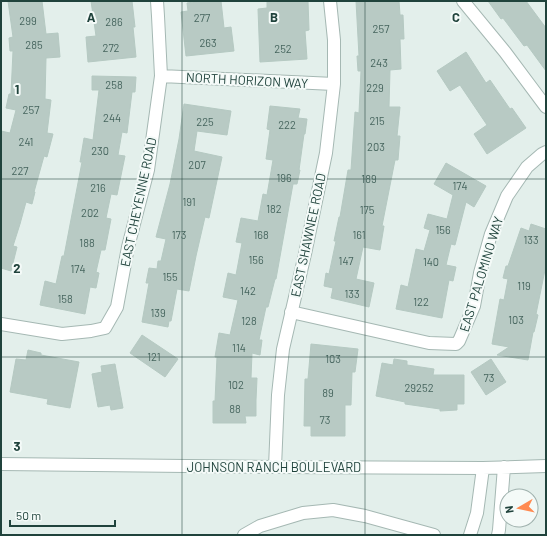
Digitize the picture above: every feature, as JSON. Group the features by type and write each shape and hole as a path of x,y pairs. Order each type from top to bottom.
{"street":[{"name":"EAST CHEYENNE ROAD","path":"1,324 62,334 91,331 105,328 117,307 128,247 148,170 160,76 157,1"},
{"name":"EAST SHAWNEE ROAD","path":"275,467 278,395 283,349 326,154 334,84 334,40 330,1"},
{"path":"463,1 505,52 546,107"},
{"name":"NORTH HORIZON WAY","path":"160,76 334,84"},
{"name":"EAST PALOMINO WAY","path":"292,312 429,343 456,344 459,341 474,306 480,273 491,234 507,196 528,167 546,152"},
{"name":"JOHNSON RANCH BOULEVARD","path":"1,464 483,468 546,466"},
{"path":"498,535 504,467"},
{"path":"470,535 477,513 483,468"},
{"path":"244,535 260,526 303,513 333,510 365,516 434,535"}],"building":[{"path":"8,1 42,1 46,34 58,33 60,57 46,58 45,99 51,100 47,133 53,134 47,157 44,156 32,204 26,202 13,246 17,247 11,271 1,268 1,131 10,133 16,110 6,108 9,94 11,94 13,51 10,51 9,38 13,37"},
{"path":"91,1 132,1 136,57 88,62 86,37 96,36"},
{"path":"200,1 221,1 224,28 231,27 234,51 186,56 181,12 188,11 187,3"},
{"path":"267,1 308,1 309,30 305,31 307,59 260,62 258,9 267,8"},
{"path":"356,1 399,1 400,15 403,15 404,39 400,39 401,69 390,70 389,107 400,107 397,136 400,136 398,160 395,160 382,226 384,226 380,250 363,247 356,279 374,283 369,307 331,298 333,288 324,286 326,273 329,274 336,241 334,241 340,217 348,170 351,170 355,112 359,113 361,71 358,71 357,56 359,56"},
{"path":"488,1 526,1 546,28 546,71 527,45 524,46"},
{"path":"466,52 486,83 490,80 510,109 512,108 526,128 487,154 474,134 487,125 460,85 450,91 437,71"},
{"path":"92,76 136,77 135,92 132,92 127,133 122,132 118,155 125,156 117,195 111,194 106,218 111,219 105,250 101,250 96,272 99,273 96,288 90,287 85,314 40,305 45,281 56,284 62,256 64,256 82,162 80,162 84,138 93,140 99,90 92,90"},
{"path":"184,104 231,111 227,135 197,131 194,151 222,157 209,218 205,217 189,291 177,289 171,321 169,321 168,327 142,322 149,283 146,283 149,268 157,269 158,261 161,261 166,239 156,237 170,184"},
{"path":"270,106 300,109 298,118 307,119 297,184 293,184 276,279 268,307 266,307 259,340 262,340 260,355 252,353 251,378 257,378 256,416 245,416 246,423 213,423 213,401 215,401 217,357 215,357 219,333 230,335 238,300 223,297 228,273 236,275 242,243 236,242 241,218 258,221 263,194 267,195 273,160 266,159 270,130 267,129"},
{"path":"446,163 486,186 474,207 466,202 455,245 451,244 446,265 456,267 453,281 449,280 442,318 396,309 401,285 408,287 416,249 424,251 430,230 424,228 428,214 447,219 453,195 434,184"},
{"path":"531,224 546,229 546,265 536,314 538,315 528,360 497,355 509,347 492,344 500,299 504,300 508,279 503,278 506,266 508,266 521,228 529,231"},
{"path":"142,335 178,359 165,377 130,353"},
{"path":"311,344 358,349 355,372 352,372 351,405 345,405 345,436 311,436 311,426 304,426 305,379 308,379"},
{"path":"28,350 41,353 41,355 79,362 70,408 47,404 48,399 10,392 16,359 26,360"},
{"path":"394,359 407,361 407,365 434,369 433,375 464,375 464,404 457,404 457,410 440,411 440,409 405,404 405,402 376,396 382,363 393,365"},
{"path":"491,359 506,382 486,395 471,372"},
{"path":"115,364 123,408 111,410 110,405 98,407 92,374 102,372 101,366"}]}
